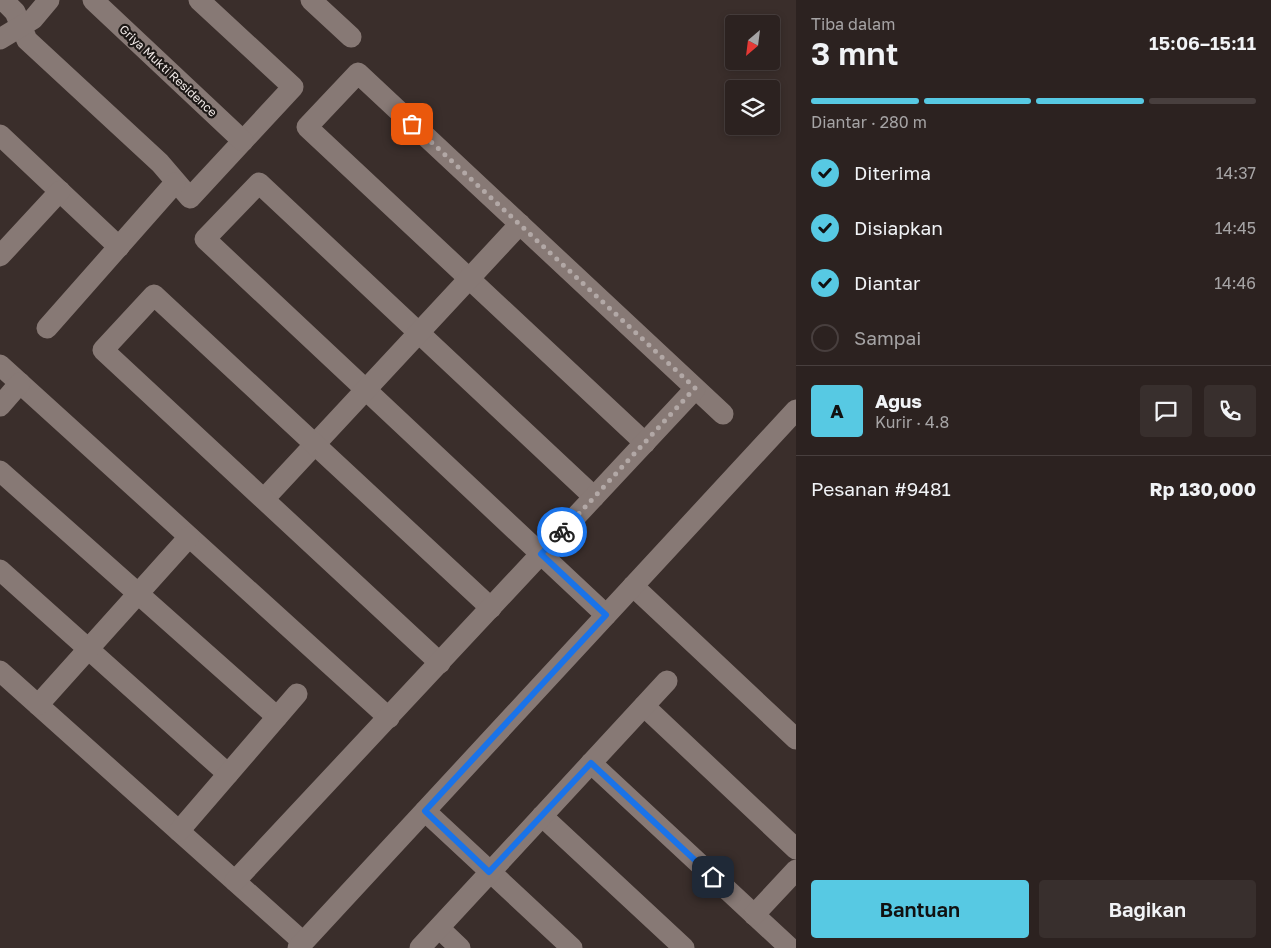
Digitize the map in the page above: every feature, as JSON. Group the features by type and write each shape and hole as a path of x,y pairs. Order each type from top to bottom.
{"street":[{"path":"2,0 15,12 11,32"},
{"path":"11,32 33,19 49,0"},
{"name":"Griya Mukti Residence","path":"93,0 242,142"},
{"path":"0,13 7,19 18,50 151,173 175,183 190,198 293,87 199,0"},
{"path":"311,0 352,37"},
{"path":"645,443 307,127 358,73 723,414"},
{"path":"2,142 60,191 119,247"},
{"path":"594,497 259,182 205,239 606,615"},
{"path":"47,328 175,183"},
{"path":"0,256 60,191"},
{"path":"264,499 520,224"},
{"path":"440,663 103,350 109,343 154,295 491,608"},
{"path":"0,365 389,718"},
{"path":"0,406 20,384"},
{"path":"235,881 695,388"},
{"path":"0,671 235,881 301,945 796,410"},
{"path":"0,471 277,717"},
{"path":"38,705 189,537"},
{"path":"0,570 228,774"},
{"path":"633,586 796,739"},
{"path":"420,948 667,681"},
{"path":"178,831 297,694"},
{"path":"644,706 796,849"},
{"path":"591,763 790,948"},
{"path":"425,811 572,948"},
{"path":"542,816 684,948"},
{"path":"754,915 796,870"},
{"path":"439,928 460,948"}],"way so far":[{"path":"412,124 695,388 562,532"}],"route":[{"path":"562,532 541,554 606,615 425,811 489,872 591,763 713,877"}]}
